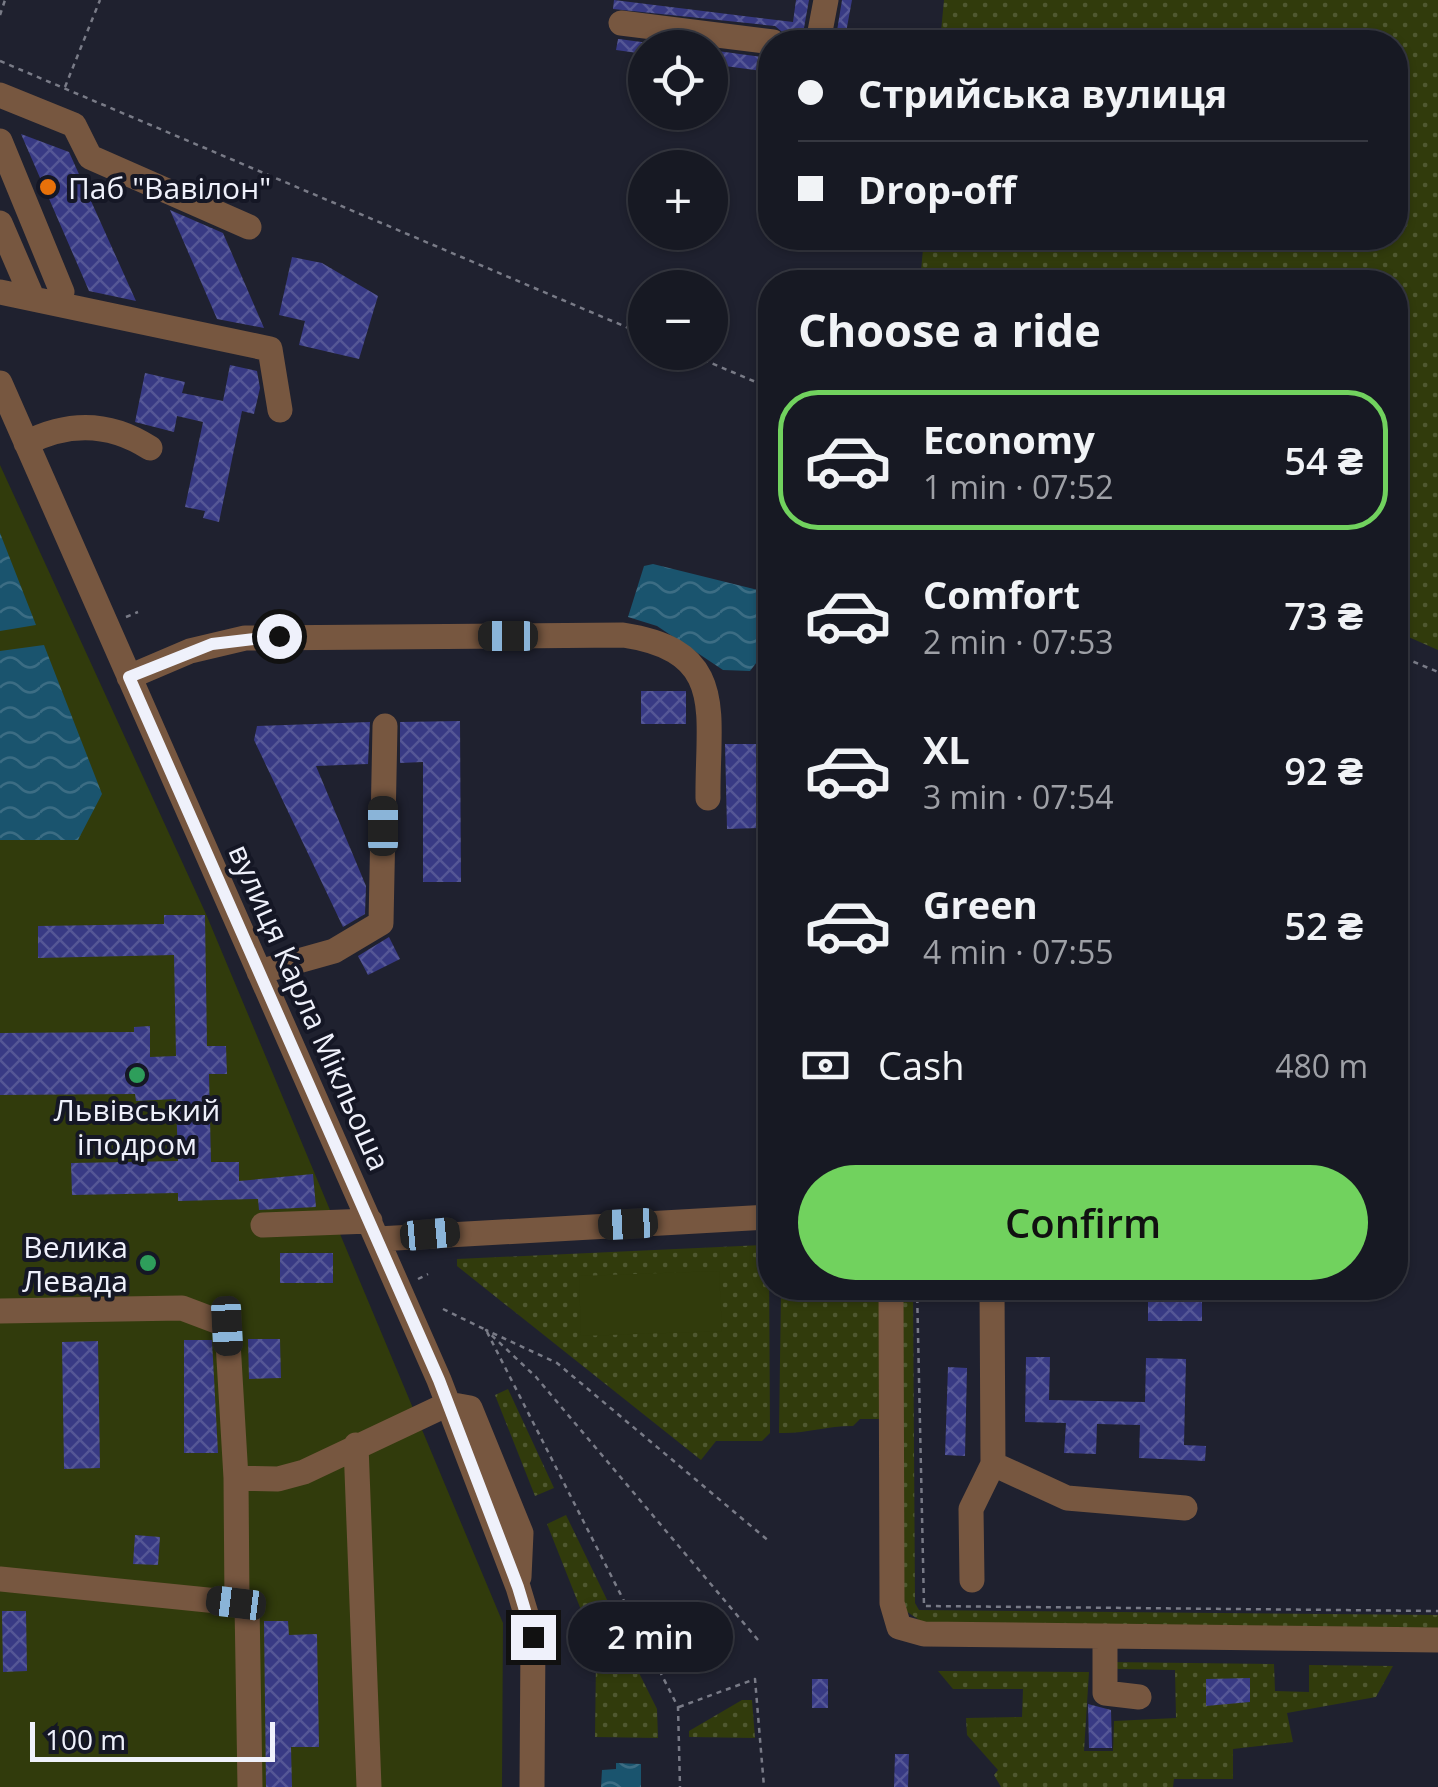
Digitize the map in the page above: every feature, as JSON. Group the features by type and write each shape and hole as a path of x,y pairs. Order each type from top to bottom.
{"street":[{"path":"820,30 826,0"},
{"path":"621,23 758,40"},
{"path":"0,94 74,124 90,157 249,227"},
{"path":"0,141 62,292"},
{"path":"0,223 32,297"},
{"path":"0,292 270,350 280,410"},
{"name":"вулиця Карла Мікльоша","path":"0,383 374,1230 448,1404 518,1587 533,1637 532,1787"},
{"path":"26,443 58,430 90,426 126,434 150,448"},
{"path":"129,677 190,651 245,638 622,635 655,640 690,661 707,685 708,798"},
{"path":"259,972 334,951 381,923 385,726"},
{"path":"263,1225 374,1230 758,1217"},
{"path":"891,1300 892,1603 899,1628 924,1634 1438,1640"},
{"path":"972,1580 971,1509 993,1464 992,1300"},
{"path":"0,1311 182,1308 227,1326 236,1478 236,1603"},
{"path":"236,1478 278,1479 304,1472 356,1444 448,1404"},
{"path":"356,1444 369,1787"},
{"path":"993,1464 1068,1498 1184,1508"},
{"path":"0,1579 247,1604 250,1787"},
{"path":"1106,1637 1104,1693 1139,1697"}],"path":[{"path":"0,15 5,0"},
{"path":"65,88 100,0"},
{"path":"0,61 628,328"},
{"path":"728,370 758,383"},
{"path":"1408,659 1438,672"},
{"path":"918,1300 924,1606 1438,1610"},
{"path":"443,1309 556,1363 770,1542"},
{"path":"486,1330 536,1376 758,1640"},
{"path":"486,1330 678,1707 680,1787"},
{"path":"678,1707 755,1679 764,1787"}],"green space":[{"path":"944,0 1438,0 1438,650 1408,637 1408,270 921,270 923,250 1408,250 1408,30 941,30"},
{"name":"Львівський іподром","path":"0,465 206,914 503,1623 502,1787 0,1787"},
{"path":"758,1245 758,1300 769,1300 770,1433 762,1441 716,1441 701,1460 457,1266 457,1259"},
{"path":"719,1271 722,1331 581,1336 579,1276"},
{"path":"781,1300 880,1300 881,1419 860,1419 853,1426 779,1433"},
{"path":"899,1300 913,1300 915,1603 919,1610 1438,1615 1438,1629 922,1622 903,1609"},
{"path":"508,1389 554,1488 535,1496 495,1395"},
{"path":"566,1515 611,1608 585,1620 547,1524"},
{"path":"625,1645 657,1709 658,1738 595,1737 596,1659"},
{"path":"1109,1662 1274,1664 1275,1691 1309,1692 1309,1665 1393,1666 1376,1697 1287,1713 1293,1742 1233,1749 1233,1779 1174,1779 1173,1787 1001,1787 994,1775 998,1770 967,1735 966,1718 1022,1717 1023,1689 953,1689 938,1671 1089,1672 1084,1751 1113,1751 1114,1721 1176,1718 1175,1670 1118,1669"},
{"path":"742,1700 752,1700 755,1738 689,1737 689,1731"}],"water":[{"path":"0,533 36,625 0,631"},
{"path":"653,564 758,590 758,661 750,671 723,670 657,626 628,617 644,566"},
{"path":"44,645 102,794 78,840 0,840 0,651"},
{"path":"616,1763 641,1764 641,1787 601,1787 602,1770 616,1769"}],"building":[{"path":"614,0 793,22 796,0 809,0 804,30 613,9"},
{"path":"842,0 852,0 846,30 837,30"},
{"path":"618,39 628,40 628,52 616,50"},
{"path":"728,52 758,56 758,70 728,66"},
{"path":"21,134 69,152 136,301 89,291"},
{"path":"170,210 223,233 264,328 217,319"},
{"path":"292,257 322,263 378,296 359,359 299,345 305,321 279,315"},
{"path":"230,365 257,371 260,388 254,414 242,411 219,522 203,518 205,511 185,507 203,422 177,416 174,432 135,422 145,373 185,382 182,393 223,401"},
{"path":"641,691 686,691 686,724 641,724"},
{"path":"460,721 461,882 423,882 423,762 400,763 400,722"},
{"path":"370,722 368,764 316,766 366,886 365,914 343,927 254,740 257,726"},
{"path":"725,744 758,744 758,828 727,829"},
{"path":"164,915 205,915 207,1046 226,1046 227,1074 209,1074 211,1162 239,1162 239,1181 313,1174 316,1207 259,1210 258,1199 178,1201 178,1193 72,1195 71,1163 178,1161 176,1099 136,1101 135,1094 0,1095 0,1033 134,1032 134,1027 150,1026 150,1057 176,1056 174,955 38,958 38,926 164,924"},
{"path":"389,937 400,959 368,975 358,956"},
{"path":"280,1253 333,1253 333,1283 280,1283"},
{"path":"1148,1300 1202,1300 1202,1321 1148,1321"},
{"path":"248,1339 280,1339 281,1378 249,1379"},
{"path":"184,1340 212,1340 218,1453 184,1453"},
{"path":"98,1341 100,1468 64,1469 62,1342"},
{"path":"1026,1357 1050,1357 1049,1400 1145,1402 1146,1358 1186,1359 1184,1445 1206,1446 1205,1461 1139,1458 1140,1425 1097,1424 1096,1454 1064,1453 1066,1423 1025,1422"},
{"path":"948,1367 967,1368 965,1456 945,1455"},
{"path":"135,1535 160,1537 158,1565 133,1564"},
{"path":"2,1611 26,1611 27,1671 3,1672"},
{"path":"264,1621 288,1621 289,1635 317,1634 319,1747 291,1747 292,1787 266,1787"},
{"path":"1250,1678 1250,1702 1206,1706 1206,1679"},
{"path":"812,1679 828,1679 828,1708 812,1708"},
{"path":"1088,1704 1111,1710 1112,1748 1089,1748"},
{"path":"895,1754 909,1754 908,1787 894,1787"}],"place":[{"name":"Паб \"Вавілон\"","path":"48,187"},
{"name":"Львівський іподром","path":"137,1075"},
{"name":"Велика Левада","path":"148,1263"}],"route":[{"path":"279,636 212,644 129,677 439,1380 518,1587 533,1637"}]}
